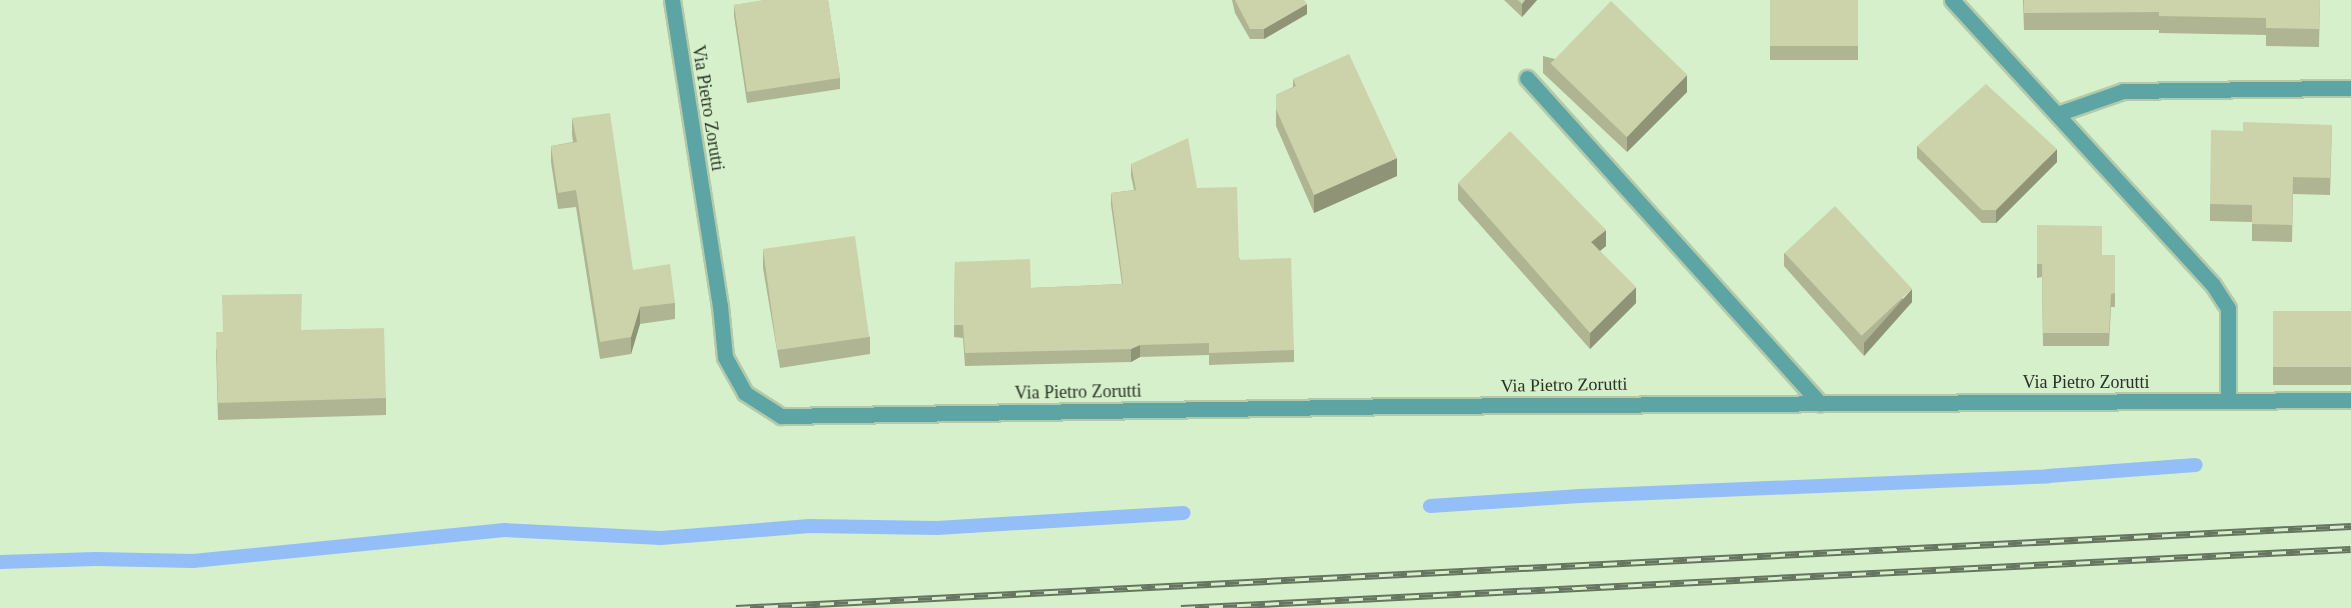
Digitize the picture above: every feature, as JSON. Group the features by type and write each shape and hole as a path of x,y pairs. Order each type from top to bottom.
{"street":[{"name":"Via Pietro Zorutti","path":"672,0 720,306 725,357 745,393 781,416 1820,403 2351,400"},
{"path":"1952,0 2213,285 2228,308 2228,401"},
{"path":"1527,78 1820,403"},
{"path":"2057,114 2123,91 2351,88"}],"building":[{"path":"763,0 828,0 840,78 747,92 734,5"},
{"path":"1235,0 1304,0 1307,4 1264,29 1250,29"},
{"path":"1770,0 1858,0 1858,46 1770,46"},
{"path":"2024,0 2320,0 2319,29 2266,28 2266,18 2159,16 2159,12 2024,13"},
{"path":"1611,1 1687,75 1627,137 1551,64"},
{"path":"1349,54 1397,158 1314,195 1276,109 1276,95 1296,86 1293,79"},
{"path":"1986,84 2057,149 1996,210 1982,210 1917,146"},
{"path":"610,113 633,270 670,264 675,303 640,307 631,337 600,342 576,190 558,193 551,146 577,142 572,118"},
{"path":"2243,122 2332,125 2330,178 2293,177 2292,225 2252,224 2252,205 2210,204 2211,130 2243,131"},
{"path":"1510,131 1606,230 1591,242 1636,287 1590,333 1458,183"},
{"path":"1188,138 1197,188 1237,187 1239,260 1291,258 1294,350 1209,353 1209,343 1140,345 1131,349 965,353 963,325 954,325 955,262 1030,259 1031,288 1123,284 1111,193 1136,190 1131,164"},
{"path":"1835,206 1912,289 1862,336 1785,253"},
{"path":"2037,225 2102,226 2102,255 2115,255 2115,293 2111,294 2109,333 2043,333 2042,264 2037,264"},
{"path":"855,236 869,337 777,350 763,249"},
{"path":"302,294 301,330 384,328 386,398 218,403 216,332 223,332 222,295"},
{"path":"2273,311 2351,311 2351,367 2273,367"}],"waterway":[{"path":"1430,506 1580,496 2048,476 2196,465"},
{"path":"0,562 96,559 193,561 504,530 661,538 810,526 937,528 1184,513"}],"railway":[{"path":"736,608 2351,526"},
{"path":"1181,608 2351,549"}]}
